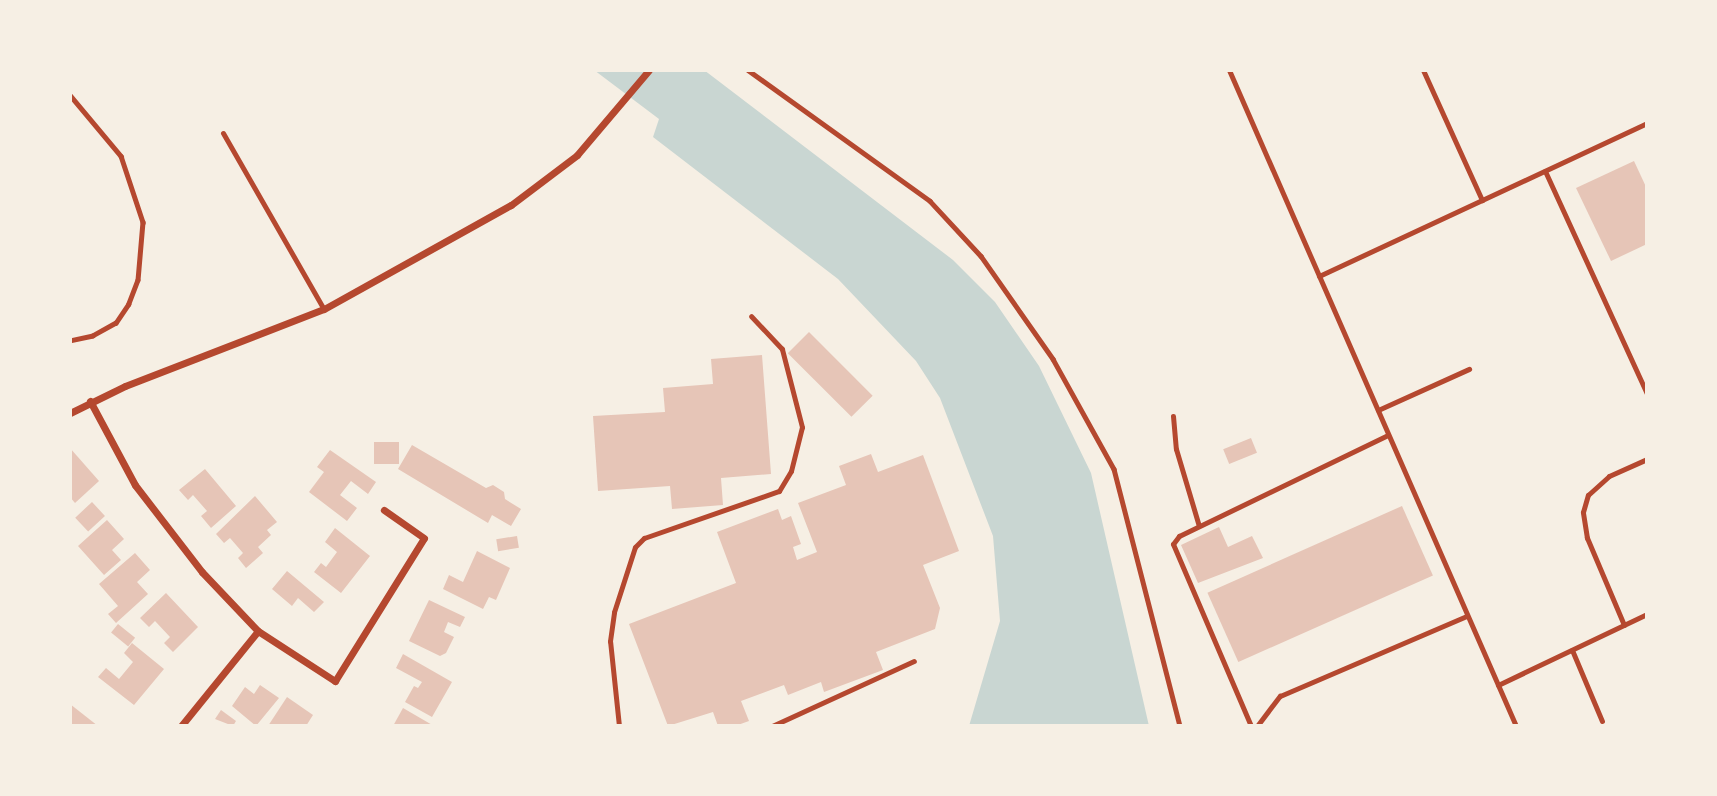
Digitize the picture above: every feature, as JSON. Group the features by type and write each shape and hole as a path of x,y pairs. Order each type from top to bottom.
{"street":[{"path":"70,413 90,401 324,309 512,205 577,155 649,70"},
{"path":"90,401 135,485 165,529 258,631 335,681 424,538 384,510"},
{"path":"181,726 258,631"}],"lane":[{"path":"1229,70 1516,726"},
{"path":"1423,70 1482,200"},
{"path":"1319,276 1647,123"},
{"path":"223,134 324,309"},
{"path":"1545,171 1647,394"},
{"path":"619,726 610,641 635,547 644,538 779,491 791,471 802,427 782,349 751,316"},
{"path":"1378,410 1469,369"},
{"path":"1173,416 1176,449 1199,526"},
{"path":"1251,726 1175,555 1173,544 1178,536 1388,435"},
{"path":"1624,625 1587,538 1583,512 1588,495 1609,476 1647,459"},
{"path":"1498,685 1647,614"},
{"path":"1258,726 1280,696 1467,616"},
{"path":"1572,650 1602,720"},
{"path":"772,726 914,661"}],"path":[{"path":"748,70 930,201 981,256 1053,359 1114,469 1180,726"},
{"path":"70,94 121,156 143,222 138,280 129,303 116,323 93,336 70,340"}],"shaded area":[{"path":"594,70 704,70 953,260 995,302 1039,366 1091,473 1149,726 969,726 1000,621 993,536 940,398 916,361 838,279 653,137 659,119"}],"building":[{"path":"1634,161 1647,189 1647,244 1611,261 1576,188"},
{"path":"809,332 873,396 851,417 788,353"},
{"path":"762,355 771,474 721,478 723,505 672,509 670,486 598,491 593,416 665,412 663,388 713,384 711,359"},
{"path":"1251,438 1257,453 1229,464 1223,449"},
{"path":"374,442 399,442 399,464 374,464"},
{"path":"412,445 486,488 493,485 504,492 505,499 521,509 511,526 492,515 488,523 398,469"},
{"path":"70,448 99,481 75,503 70,497"},
{"path":"330,450 376,482 368,494 351,481 340,495 357,508 347,521 309,492 324,472 317,467"},
{"path":"871,454 878,472 923,455 959,551 923,565 940,608 935,629 876,652 883,670 824,692 821,682 788,695 784,685 741,701 749,721 735,726 718,726 713,712 668,726 629,624 736,583 717,532 778,509 782,520 791,516 801,544 793,547 797,560 817,552 798,503 846,485 839,466"},
{"path":"205,469 236,506 211,528 201,516 207,511 193,495 188,500 179,490"},
{"path":"255,496 277,522 267,530 271,535 258,547 263,553 246,568 238,558 243,553 230,538 224,543 216,534"},
{"path":"92,502 105,516 88,532 75,518"},
{"path":"1402,506 1433,575 1238,662 1207,593"},
{"path":"107,520 124,539 112,550 121,560 104,575 78,546"},
{"path":"1219,527 1228,547 1252,536 1263,558 1198,583 1181,545"},
{"path":"335,528 370,556 341,593 314,572 321,563 326,567 337,552 325,542"},
{"path":"517,536 519,548 498,551 496,539"},
{"path":"477,551 510,568 496,600 489,597 483,609 443,589 449,575 463,582"},
{"path":"135,553 150,570 137,582 148,594 116,623 108,614 118,606 99,584"},
{"path":"287,571 324,602 314,612 298,598 292,606 272,589"},
{"path":"166,593 198,627 173,652 164,643 170,637 155,621 149,627 140,618"},
{"path":"429,600 465,617 460,627 448,622 444,632 454,637 446,653 440,656 409,641"},
{"path":"118,624 135,638 128,646 111,633"},
{"path":"132,643 164,669 134,705 98,677 106,668 119,679 133,662 124,653"},
{"path":"403,654 452,682 432,717 405,702 414,686 418,688 422,682 396,668"},
{"path":"260,685 279,698 256,726 232,706 245,687 254,694"},
{"path":"287,697 313,715 306,726 268,726"},
{"path":"70,704 98,726 70,726"},
{"path":"403,708 434,726 393,726"},
{"path":"221,710 236,721 233,726 215,719"}]}
